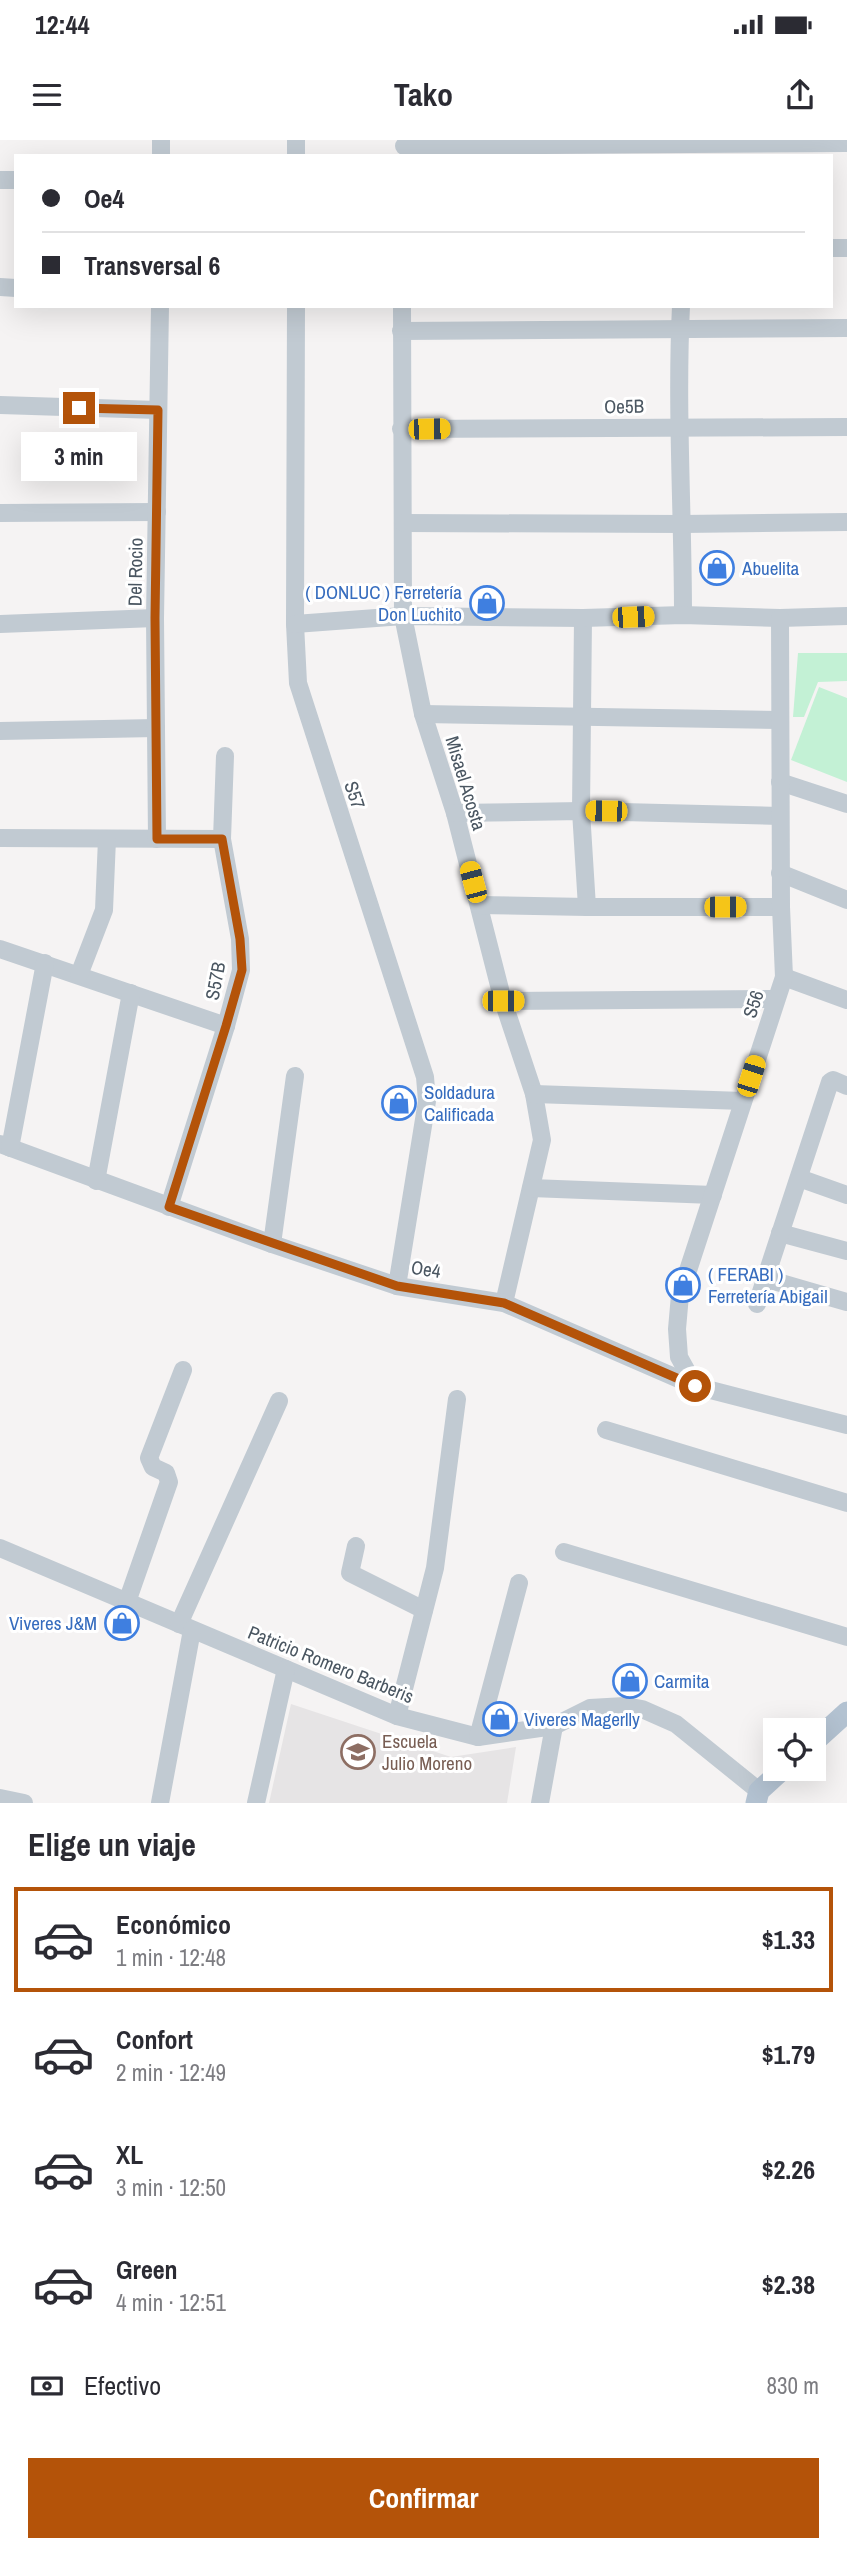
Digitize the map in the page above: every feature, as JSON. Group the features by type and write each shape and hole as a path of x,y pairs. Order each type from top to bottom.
{"main road":[{"path":"826,1731 847,1712"},
{"path":"757,1797 772,1781"}],"street":[{"path":"404,147 678,147 847,143"},
{"name":"Del Rocio","path":"157,839 155,618 160,308"},
{"name":"S57","path":"296,308 295,624 298,683 425,1077 427,1101 397,1286"},
{"name":"Misael Acosta","path":"402,308 403,616 423,714 455,813 503,1001 534,1094 542,1140 504,1303"},
{"path":"681,308 678,427 683,524 683,615"},
{"path":"401,331 847,328"},
{"path":"0,405 158,410"},
{"name":"Oe5B","path":"401,429 847,427"},
{"path":"0,513 157,512"},
{"path":"404,523 847,522"},
{"path":"295,624 403,616 847,616"},
{"path":"0,624 155,618"},
{"path":"583,618 581,811 587,907"},
{"name":"S56","path":"695,1386 680,1357 677,1329 680,1296 784,977 780,873 780,618"},
{"path":"423,714 780,720"},
{"path":"0,731 156,728"},
{"name":"S57B","path":"169,1207 242,970 240,939 222,839 225,756"},
{"path":"780,782 847,804"},
{"path":"455,813 581,811 780,816"},
{"path":"0,838 222,839"},
{"path":"79,975 104,910 107,839"},
{"path":"780,873 847,900"},
{"path":"479,905 781,907"},
{"path":"0,949 226,1026"},
{"path":"5,1146 45,964"},
{"path":"784,977 847,1000"},
{"path":"96,1181 131,993"},
{"path":"503,1001 776,999"},
{"path":"272,1244 295,1076"},
{"path":"757,1304 830,1082 833,1080 847,1086"},
{"path":"534,1094 743,1101"},
{"name":"Oe4","path":"5,1146 272,1244 397,1286 504,1303 695,1386 847,1426"},
{"path":"799,1178 847,1195"},
{"path":"531,1188 713,1195"},
{"path":"780,1233 847,1251"},
{"path":"767,1279 847,1302"},
{"path":"127,1602 169,1482 166,1473 153,1467 149,1458 183,1370"},
{"path":"397,1716 435,1568 457,1399"},
{"path":"160,1803 185,1627 279,1401"},
{"path":"606,1430 847,1503"},
{"path":"356,1546 350,1573 424,1610"},
{"name":"Patricio Romero Barberis","path":"0,1548 397,1716 478,1737 554,1726 569,1716 590,1708 625,1706 642,1709 676,1724 757,1797"},
{"path":"564,1552 847,1637"},
{"path":"478,1737 519,1583"},
{"path":"256,1803 286,1669"},
{"path":"540,1803 554,1726"},
{"path":"0,1798 24,1803"}],"shaded area":[{"name":"Escuela Julio Moreno","path":"291,1704 451,1757 516,1747 507,1803 269,1803"}],"green space":[{"path":"798,653 847,653 847,681 818,682 804,717 793,717"},
{"path":"819,687 847,698 847,782 791,760"}],"place":[{"name":"Abuelita","path":"717,568"},
{"name":"( DONLUC ) Ferretería Don Luchito","path":"487,603"},
{"name":"Soldadura Calificada","path":"399,1103"},
{"name":"( FERABI ) Ferretería Abigail","path":"683,1285"},
{"name":"Viveres J&M","path":"122,1623"},
{"name":"Carmita","path":"630,1681"},
{"name":"Viveres Magerlly","path":"500,1719"},
{"name":"Escuela Julio Moreno","path":"358,1752"}],"route":[{"path":"79,408 158,410 155,618 157,839 222,839 240,939 242,970 169,1207 397,1286 504,1303 695,1386"}]}
